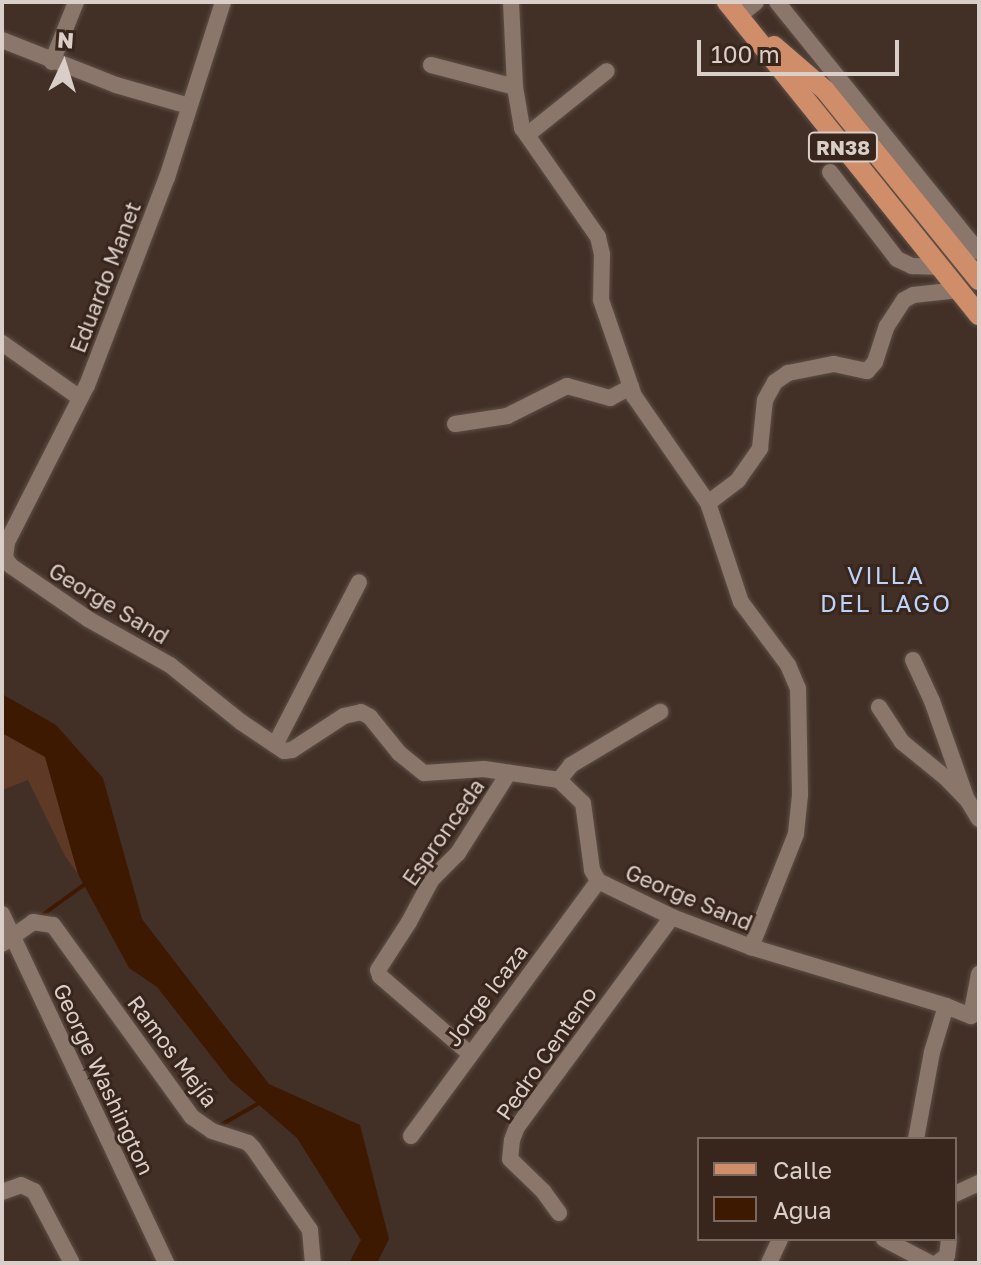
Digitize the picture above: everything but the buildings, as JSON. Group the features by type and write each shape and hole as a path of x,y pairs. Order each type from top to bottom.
{"main road":[{"name":"RN38","path":"742,4 767,40 825,90 975,253 979,280"},
{"name":"RN38","path":"742,4 836,138 979,315"},
{"path":"836,138 861,158 940,257 950,262 975,253"},
{"path":"959,290 955,277 975,253"}],"street":[{"path":"52,62 76,2"},
{"name":"Eduardo Manet","path":"5,558 7,542 80,398 167,177 223,2"},
{"path":"511,2 518,119 598,237 602,254 601,300 637,403 708,503 741,602 792,672 799,698 800,795 796,834 751,947"},
{"path":"777,2 975,253"},
{"path":"2,40 52,62 189,106"},
{"path":"431,65 515,87"},
{"path":"527,135 607,71"},
{"path":"830,172 897,259 912,266 941,267"},
{"path":"708,503 738,480 760,448 765,400 775,382 788,373 834,364 867,371 875,362 887,326 904,300 913,295 959,290"},
{"path":"2,343 80,398"},
{"path":"455,424 507,416 567,386 610,398 631,387"},
{"name":"George Sand","path":"5,558 19,574 170,665 275,745"},
{"path":"359,582 275,745 284,751 292,750 344,716 361,712 370,717 399,753 424,773 484,769 559,780 571,765 660,712"},
{"path":"913,660 932,701 968,801 979,819"},
{"path":"879,707 902,742 968,801"},
{"name":"Espronceda","path":"470,1054 380,976 379,962 409,922 427,885 458,853 508,774"},
{"name":"George Sand","path":"559,780 583,803 592,870 598,881 672,917 751,947 946,1006 975,1022"},
{"name":"Jorge Icaza","path":"411,1136 598,881"},
{"name":"George Washington","path":"2,914 7,939 166,1263"},
{"name":"Pedro Centeno","path":"559,1213 544,1192 510,1159 512,1140 517,1127 672,917"},
{"name":"Ramos Mejía","path":"7,939 33,922 53,925 192,1117 212,1131 248,1143 253,1148 310,1230 313,1263"},
{"path":"975,1022 979,974"},
{"path":"916,1137 932,1052 946,1006"},
{"path":"957,1193 979,1183"},
{"path":"2,1192 21,1185 34,1191 72,1263"},
{"path":"769,1263 779,1241"},
{"path":"779,1241 786,1263"},
{"path":"888,1241 930,1263"},
{"path":"937,1263 947,1256 949,1241"}],"shaded area":[{"path":"2,733 45,756 78,874 65,856 28,780 2,790"}],"water":[{"path":"2,694 56,725 103,778 142,919 269,1084 360,1125 389,1239 377,1263 349,1263 361,1240 297,1138 230,1080 157,987 129,968 78,874 45,757 2,733"}],"waterway":[{"path":"38,918 84,885"},
{"path":"217,1127 261,1102"}],"district":[{"name":"VILLA DEL LAGO","path":"886,589"}]}
